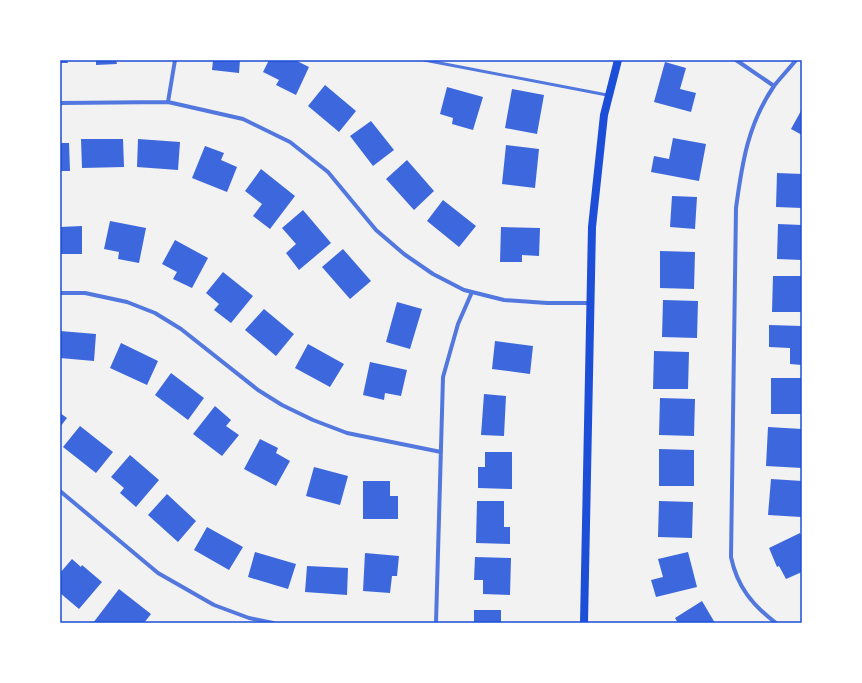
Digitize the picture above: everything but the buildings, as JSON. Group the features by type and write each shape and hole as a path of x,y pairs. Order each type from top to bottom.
{"main road":[{"path":"584,623 592,227 604,115 618,60"}],"street":[{"path":"168,102 175,60"},
{"path":"736,60 774,86"},
{"path":"776,623 762,612 747,594 734,572 730,557 736,208 742,165 749,136 760,111 774,86 796,60"},
{"path":"60,103 168,102 243,119 290,142 328,172 376,230 404,254 433,274 464,290 504,300 548,304 590,303"},
{"path":"436,623 443,377 458,324 472,292"},
{"path":"60,293 85,293 127,302 155,313 181,329 258,390 282,405 313,420 347,433 441,452"},
{"path":"60,491 158,573 214,605 249,618 273,623"}],"lane":[{"path":"424,60 609,96"}]}
